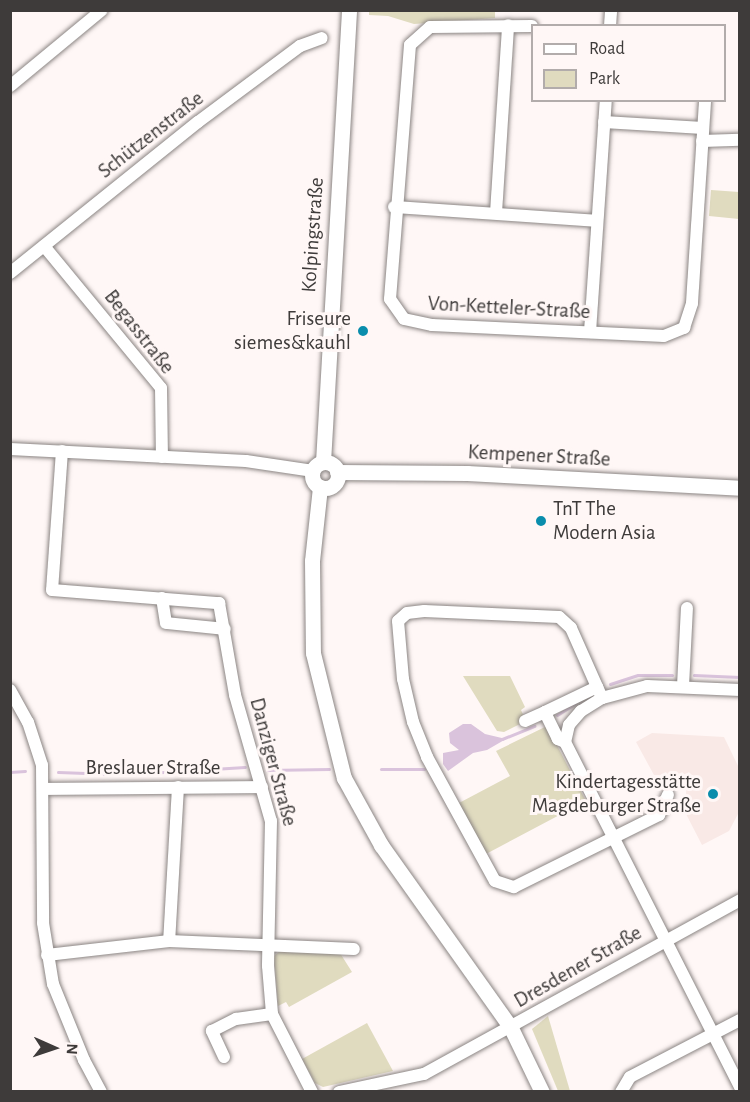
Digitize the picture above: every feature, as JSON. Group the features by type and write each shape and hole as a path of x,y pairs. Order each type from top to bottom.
{"main road":[{"name":"Kolpingstraße","path":"318,467 349,10"},
{"path":"331,464 337,472 333,484 320,487 313,480 318,467 331,464"},
{"name":"Kempener Straße","path":"337,472 467,473 740,488"},
{"path":"320,487 312,561 313,653 344,778 381,845 512,1028 542,1092"}],"street":[{"path":"10,86 102,10"},
{"path":"496,213 508,25"},
{"name":"Von-Ketteler-Straße","path":"531,26 430,27 410,45 394,207 390,299 404,319 432,325 664,336 684,328 692,303 705,102"},
{"name":"Schützenstraße","path":"12,269 300,45 322,38"},
{"path":"590,332 606,102"},
{"path":"604,122 703,128"},
{"path":"702,141 740,140"},
{"path":"394,207 597,221"},
{"name":"Begasstraße","path":"44,246 161,388 162,457"},
{"path":"10,448 318,467"},
{"name":"Danziger Straße","path":"62,451 52,590 219,603 235,695 262,787 273,840 269,946 272,1014 312,1092"},
{"path":"162,598 165,624 225,628"},
{"path":"683,686 687,608"},
{"path":"600,692 571,628 559,617 424,611 407,613 398,621 399,657 413,722 427,757 495,881 514,887 659,815 669,795"},
{"path":"525,721 600,692 647,686 740,690"},
{"path":"10,690 36,742 44,789 47,955 65,1018 101,1092"},
{"path":"565,742 569,725 600,692"},
{"name":"Dresdener Straße","path":"545,712 558,739 565,742 611,839 664,939"},
{"name":"Breslauer Straße","path":"44,789 262,787"},
{"path":"169,941 178,788"},
{"name":"Dresdener Straße","path":"339,1092 424,1074 512,1028 664,939 740,900"},
{"path":"664,939 740,1088"},
{"path":"47,955 169,941 354,949"},
{"path":"224,1057 212,1031 236,1019 272,1014"},
{"path":"621,1092 630,1077 740,1020"}],"shaded area":[{"path":"463,724 471,724 485,734 506,739 487,750 473,753 448,771 443,764 443,753 459,750 450,743 449,733"},
{"name":"Kindertagesstätte Magdeburger Straße","path":"652,733 724,737 739,768 739,812 729,831 702,845 685,812 687,777 654,775 636,742"}],"green space":[{"path":"369,10 495,11 495,18 414,24 388,16 369,15"},
{"path":"711,190 739,192 739,219 709,216"},
{"path":"463,676 510,676 525,707 521,710 526,721 504,732 497,731"},
{"path":"547,726 586,801 486,854 459,803 510,776 496,751"},
{"path":"280,951 340,953 352,972 289,1007 286,1002 278,1006 274,956"},
{"path":"548,1016 570,1091 558,1091 532,1029"},
{"path":"367,1023 393,1071 323,1087 315,1083 302,1059"}],"waterway":[{"path":"610,684 638,675 672,675"},
{"path":"694,675 740,677"},
{"path":"557,715 576,703"},
{"path":"502,739 534,726"},
{"path":"132,774 245,767"},
{"path":"267,770 329,769"},
{"path":"381,769 424,769"},
{"path":"10,772 25,771"},
{"path":"58,772 113,774"}],"place":[{"name":"Friseure siemes&kauhl","path":"363,331"},
{"name":"TnT The Modern Asia","path":"541,521"},
{"name":"Kindertagesstätte Magdeburger Straße","path":"713,794"}]}
